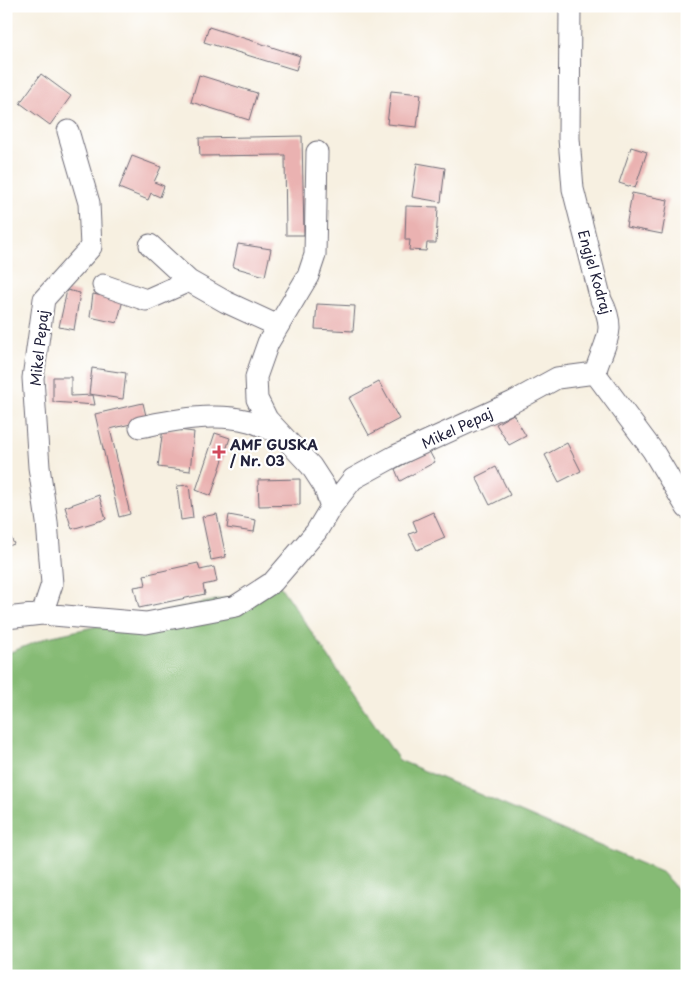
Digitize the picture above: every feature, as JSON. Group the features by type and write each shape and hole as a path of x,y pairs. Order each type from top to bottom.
{"street":[{"name":"Engjel Kodraj","path":"570,6 569,138 574,189 601,300 609,315 610,335 600,355 595,373"},
{"name":"Mikel Pepaj","path":"42,614 52,584 47,522 39,467 33,378 42,309 44,299 91,247 89,203 68,131"},
{"path":"317,152 315,255 308,276 268,343 256,377 257,399 267,419 311,466 324,486 331,506"},
{"path":"150,245 189,281 226,302 278,326"},
{"path":"103,285 146,300 189,281"},
{"name":"Mikel Pepaj","path":"6,618 42,614 146,623 236,606 273,582 316,532 331,506 353,480 395,456 512,402 557,378 595,373"},
{"path":"595,373 654,451 687,508"},
{"path":"140,427 187,418 221,419 248,421 282,434"}],"green space":[{"path":"280,586 399,760 663,873 687,901 687,976 6,976 6,654 48,637"}],"building":[{"path":"209,27 300,56 296,70 204,42"},
{"path":"41,74 71,96 50,125 20,103"},
{"path":"199,75 257,93 249,120 191,102"},
{"path":"391,91 421,94 417,127 387,124"},
{"path":"302,136 304,235 286,235 285,155 200,156 199,138"},
{"path":"631,147 647,152 635,188 619,183"},
{"path":"132,156 161,167 154,182 164,186 160,197 151,193 148,200 119,188"},
{"path":"417,163 445,168 441,202 412,197"},
{"path":"632,193 668,200 662,234 626,227"},
{"path":"406,206 438,207 436,243 427,243 426,251 409,250 410,240 405,240"},
{"path":"238,244 271,249 265,276 233,267"},
{"path":"67,290 80,293 74,330 59,327"},
{"path":"93,294 123,300 117,323 90,317"},
{"path":"317,304 355,306 353,331 315,329"},
{"path":"92,368 126,373 123,399 89,394"},
{"path":"53,377 71,377 71,396 93,395 95,405 53,402"},
{"path":"379,382 399,419 369,435 349,398"},
{"path":"143,403 147,420 110,429 130,514 119,517 95,414"},
{"path":"513,414 526,436 509,445 496,424"},
{"path":"163,428 194,432 190,471 158,467"},
{"path":"215,433 230,438 211,496 196,490"},
{"path":"567,443 581,471 559,482 545,455"},
{"path":"429,451 435,462 400,481 395,469"},
{"path":"496,467 510,495 490,505 476,477"},
{"path":"300,479 300,505 259,506 258,480"},
{"path":"189,485 193,518 181,520 177,486"},
{"path":"99,495 106,519 72,529 65,507"},
{"path":"433,512 445,538 417,550 409,534 417,531 413,521"},
{"path":"217,514 226,557 211,560 202,517"},
{"path":"229,515 256,520 254,532 227,528"},
{"path":"6,528 14,544 6,547"},
{"path":"198,563 200,570 214,567 217,582 203,585 205,594 139,608 134,587 146,585 144,575"}],"place":[{"name":"AMF GUSKA / Nr. 03","path":"219,452"}]}
